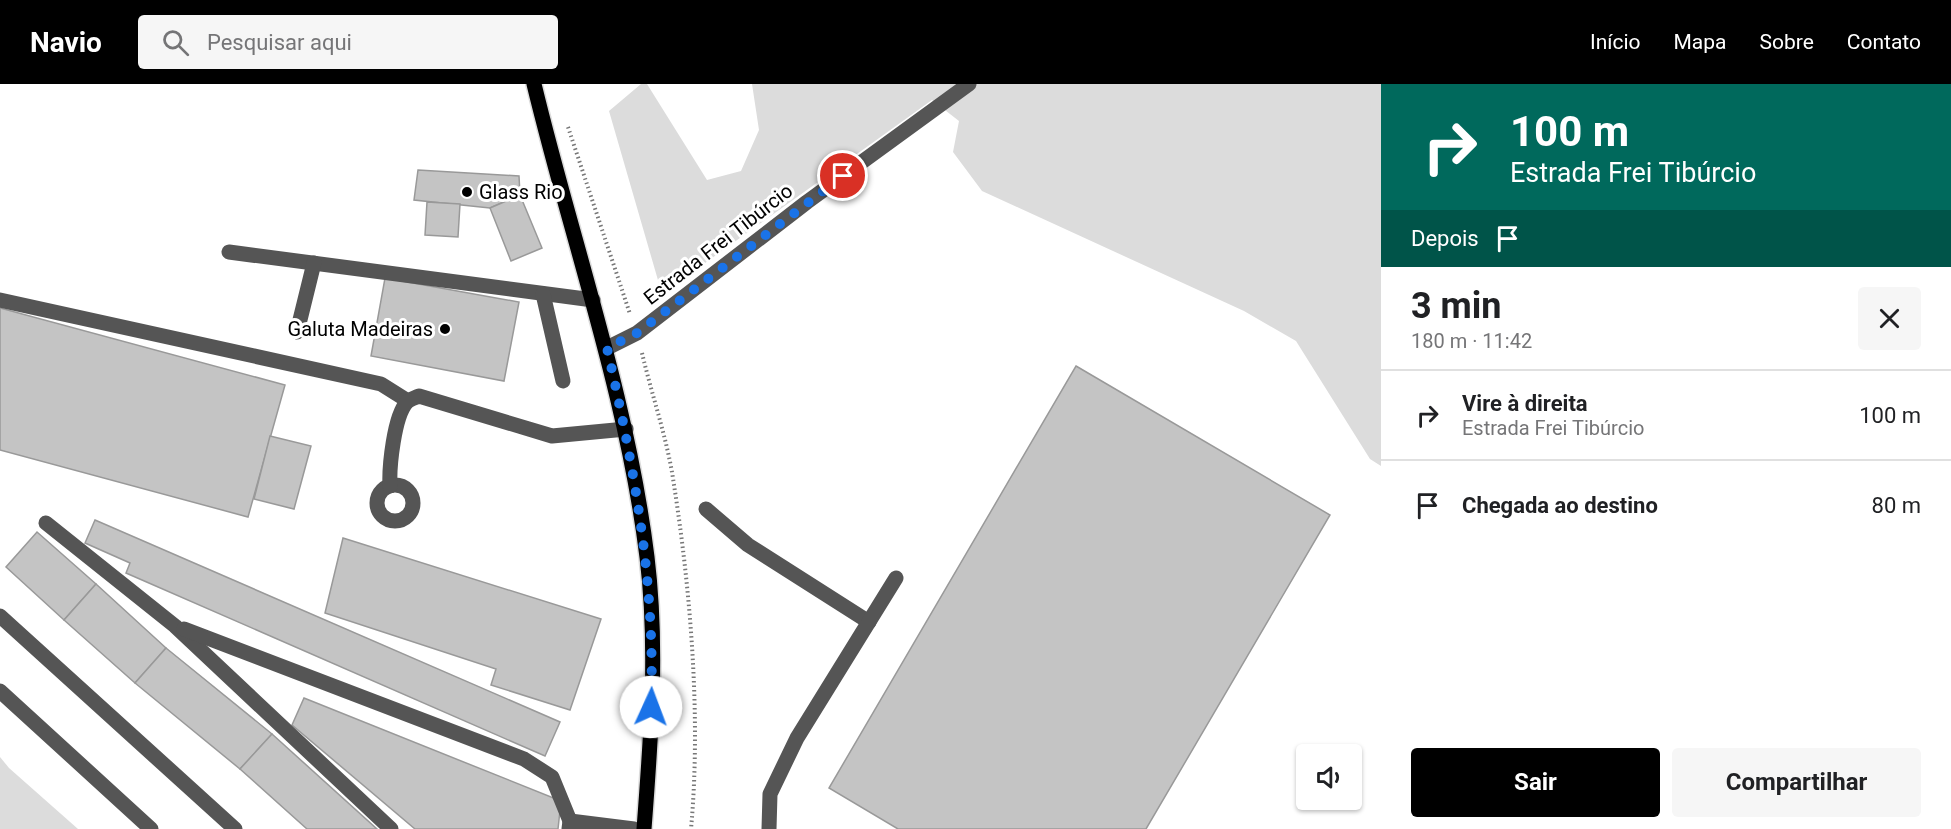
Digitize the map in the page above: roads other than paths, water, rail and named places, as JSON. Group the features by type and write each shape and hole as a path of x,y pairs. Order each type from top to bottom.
{"main road":[{"path":"534,84 607,348 626,429 647,557 654,646 644,829"}],"street":[{"name":"Estrada Frei Tibúrcio","path":"607,348 637,333 807,202 969,84"},
{"path":"229,252 593,300"},
{"path":"297,332 314,262"},
{"path":"543,294 563,381"},
{"path":"0,300 381,384 408,400"},
{"path":"390,486 389,470 400,411 408,400 419,396 432,398 552,436 626,429"},
{"path":"706,509 748,545 869,622"},
{"path":"46,523 175,626 391,829"},
{"path":"769,829 770,794 797,738 896,578"},
{"path":"0,616 235,829"},
{"path":"175,626 524,759 552,777 569,825 634,829"},
{"path":"0,691 151,829"}],"place":[{"name":"Glass Rio","path":"467,192"},
{"name":"Galuta Madeiras","path":"445,329"}]}
